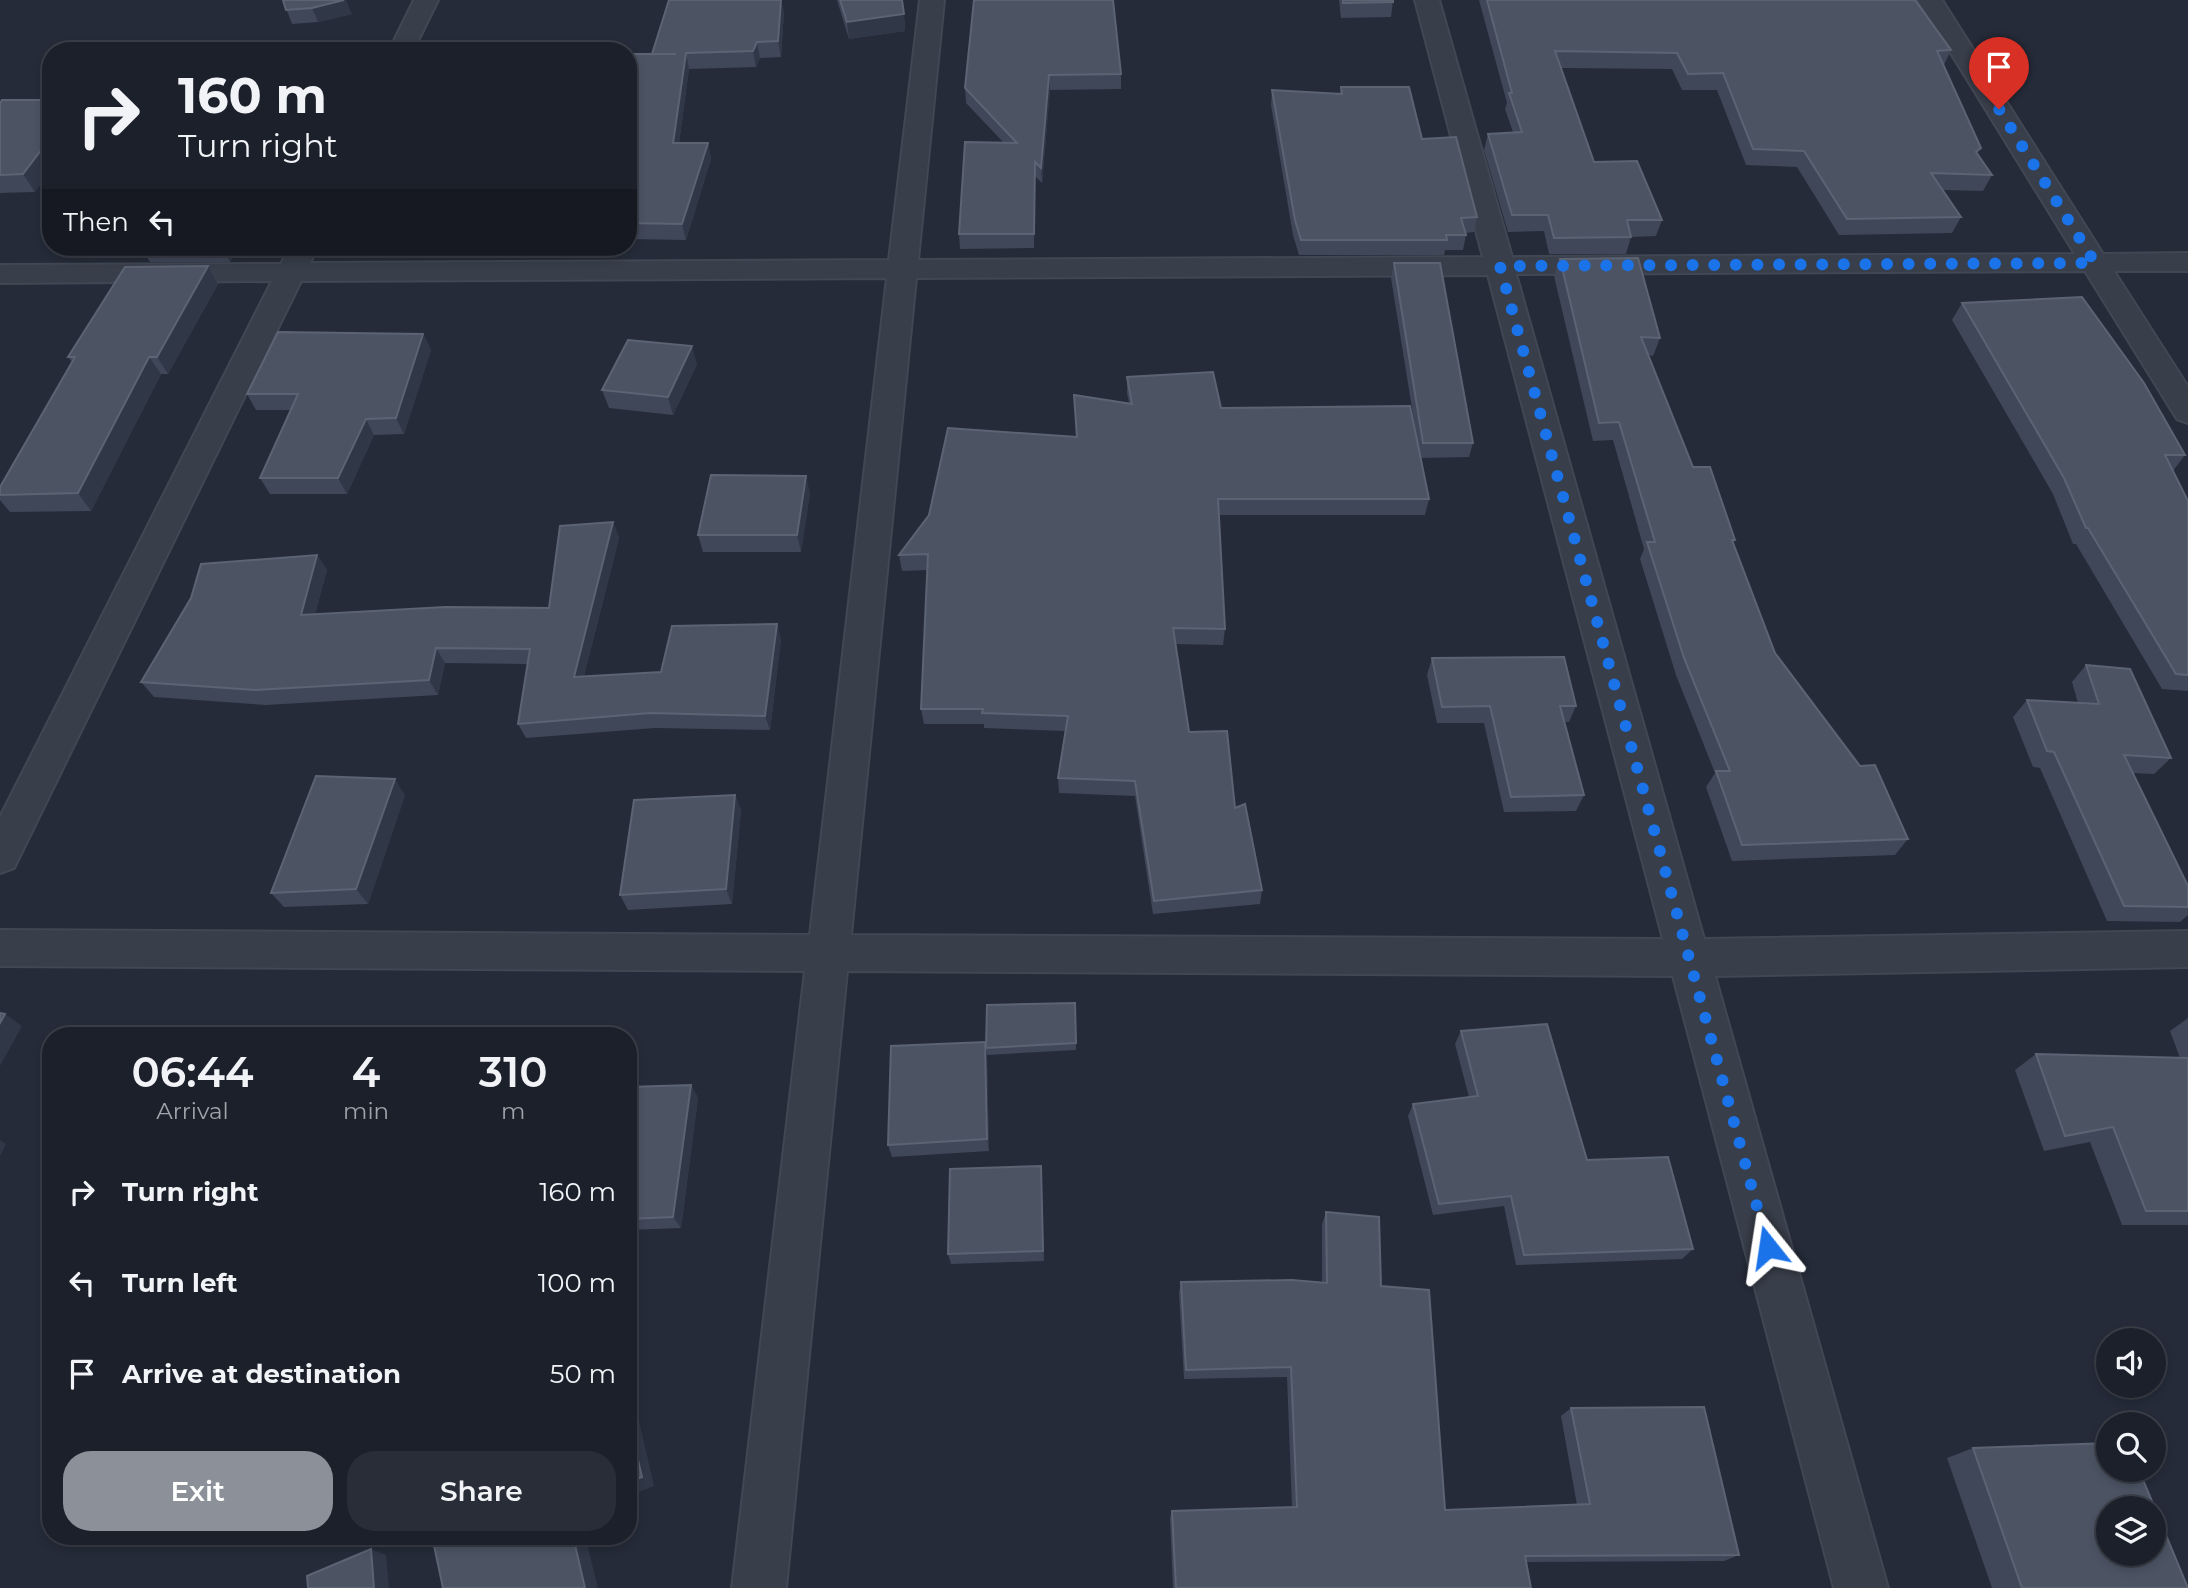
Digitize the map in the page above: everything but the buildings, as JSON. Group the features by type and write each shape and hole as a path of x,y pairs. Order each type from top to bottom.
{"street":[{"path":"405,42 426,0"},
{"path":"760,1588 932,0"},
{"path":"1427,0 1861,1588"},
{"path":"1930,0 2188,412"},
{"path":"0,856 297,260"},
{"path":"0,274 297,260 903,270 2188,262"},
{"path":"0,948 1689,958 2188,949"}],"route":[{"path":"1768,1247 1500,266 2095,263 1999,109"}]}
